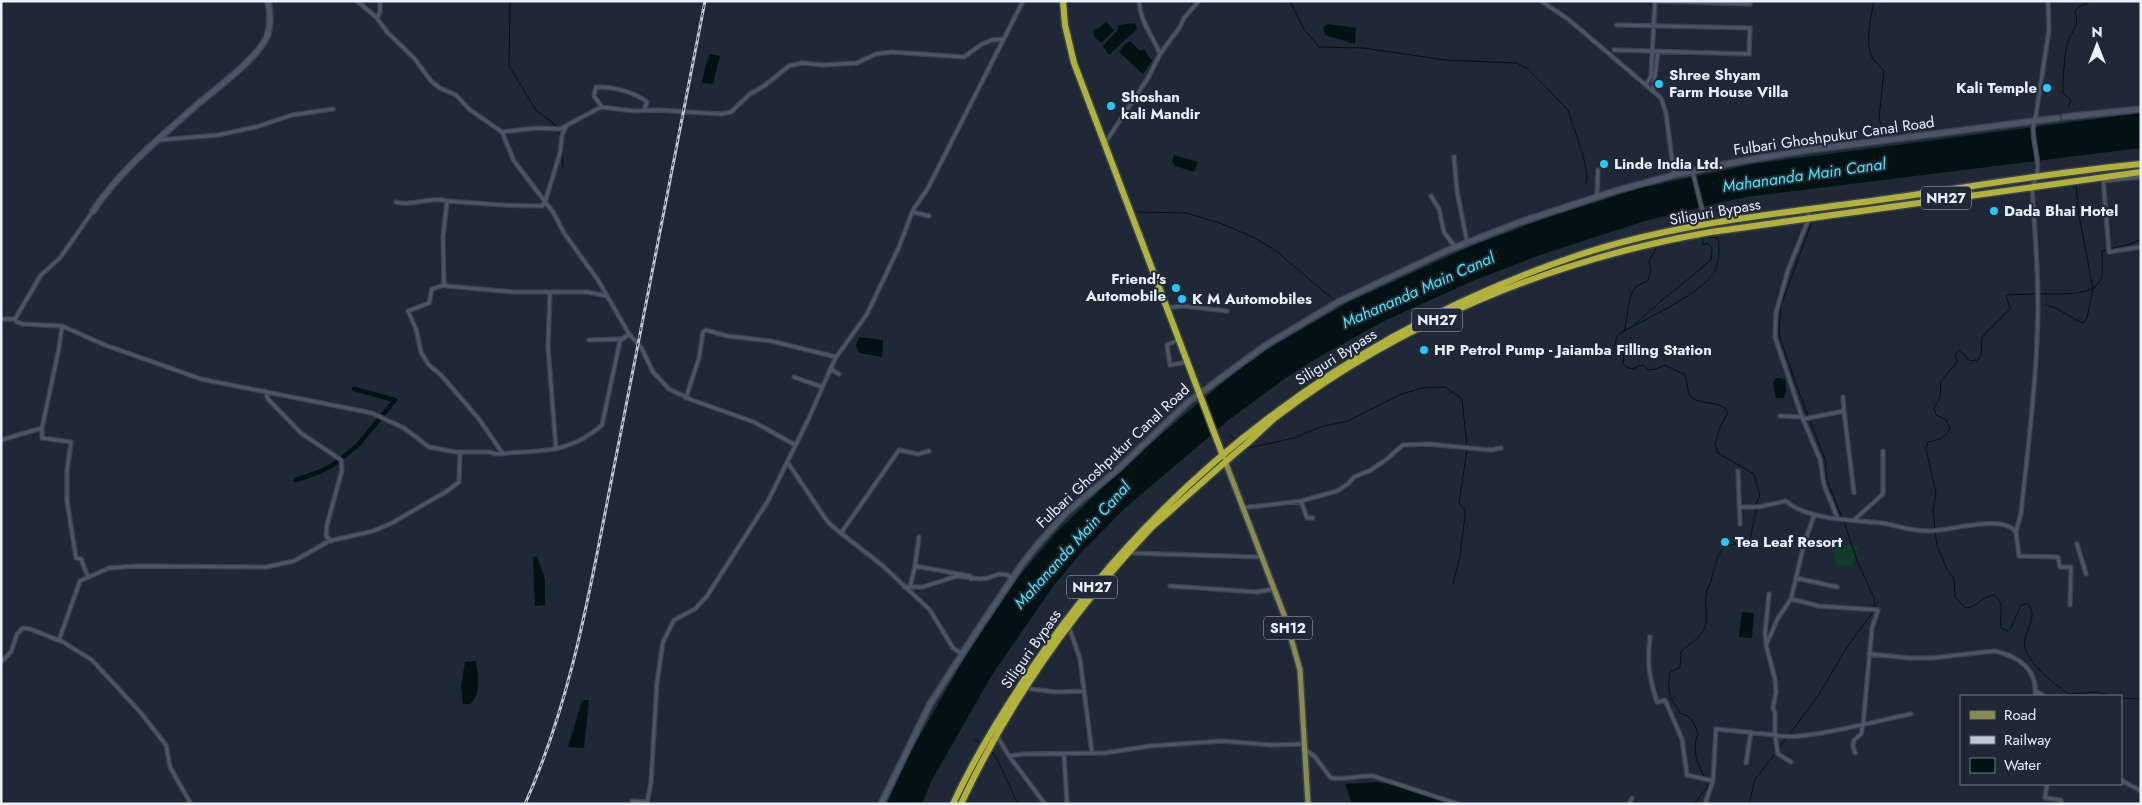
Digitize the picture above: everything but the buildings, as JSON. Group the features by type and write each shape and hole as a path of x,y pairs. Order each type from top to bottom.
{"highway":[{"path":"1063,1 1066,31 1074,63 1225,461"},
{"name":"Siliguri Bypass","path":"953,804 1051,640 1086,594 1162,509 1222,454 1244,442 1308,388 1366,352 1439,312 1575,256 1651,240 1662,233 1808,209 2141,164"},
{"name":"NH27","path":"1651,240 1664,241 1821,216 2141,172"},
{"name":"NH27","path":"992,739 1028,682 1068,625 1128,553 1152,528 1225,461 1234,449"},
{"name":"NH27","path":"961,804 984,751"}],"main road":[{"name":"SH12","path":"1225,461 1286,620 1300,670 1308,804"}],"street":[{"path":"15,319 41,275 60,258 107,191 158,140 238,70 268,36 268,1"},
{"path":"357,1 377,18 387,32 415,59 431,81 440,88 456,95 469,109 502,132 514,161 546,202 564,233 588,264 629,334 640,347 653,372 669,389 686,398 754,422 795,445"},
{"path":"377,18 380,12 380,1"},
{"path":"632,801 647,803 653,759 659,660 666,633 674,620 695,609 707,596 768,501 836,357 867,314 899,247 913,212 928,188 1023,1"},
{"path":"1139,1 1142,17 1150,37 1160,54"},
{"path":"1105,143 1148,78 1160,54 1180,27 1184,18 1199,1"},
{"path":"1540,1 1558,11 1661,98 1665,106 1674,175"},
{"path":"1646,85 1651,76 1655,1 1750,4 1750,1"},
{"path":"2048,1 2049,30 2033,123 2038,162 2038,178 2032,186 2038,292 2034,394 2021,513 2016,532 2019,556 2058,557 2060,566 2071,567 2070,605"},
{"path":"1614,50 1749,54 1750,28 1617,25"},
{"path":"502,132 537,128 558,129 603,107 721,114 731,112 750,94 764,86 789,66 802,63 824,65 857,63 876,54 892,52 964,57 982,44 992,40 1004,39"},
{"path":"1653,90 1658,52"},
{"path":"603,107 594,96 596,87 638,95 647,102 644,110"},
{"path":"158,140 218,135 256,127 292,115 332,109"},
{"name":"Fulbari Ghoshpukur Canal Road","path":"881,804 930,704 1011,580 1039,543 1067,512 1199,396 1266,345 1337,303 1455,247 1520,222 1674,175 1692,173 1741,161 1809,150 2141,109"},
{"path":"396,202 404,204 422,200 542,206 546,202 561,149 562,135 567,126"},
{"path":"1454,157 1457,191 1468,242"},
{"path":"1597,197 1598,170"},
{"path":"1692,173 1703,211"},
{"path":"2141,177 2103,178 2109,252 2141,247"},
{"path":"1431,196 1439,209 1444,232 1455,247"},
{"path":"444,285 442,237 447,201"},
{"path":"1808,209 1809,218 1788,270 1776,313 1775,337 1806,418 1820,459 1824,485 1838,518"},
{"path":"913,212 928,216"},
{"path":"503,454 479,419 441,375 428,364 421,352 416,329 408,311 429,304 432,289 444,285 514,292 588,292 607,296"},
{"path":"550,292 548,353 556,449"},
{"path":"1167,309 1183,306 1227,311"},
{"path":"1,319 15,319 23,324 62,326 106,345 201,379 380,416 404,428 429,447 460,452 503,454 562,448 595,431 602,425 622,339"},
{"path":"62,326 42,428 42,438 71,442 67,470 67,502 76,558 81,559 88,577"},
{"path":"686,398 699,358 702,332 706,330 727,336 771,341 836,357"},
{"path":"589,340 622,339 629,334"},
{"path":"1179,340 1167,345 1170,365 1187,362"},
{"path":"830,369 839,374"},
{"path":"794,377 822,388"},
{"path":"265,391 268,399 301,433 340,459 342,470 327,525 326,536 331,540"},
{"path":"1843,398 1854,493"},
{"path":"1780,416 1806,418 1844,411"},
{"path":"1,440 42,428"},
{"path":"1242,508 1301,501 1337,491 1348,484 1354,476 1371,470 1403,445 1428,444 1491,450 1500,448"},
{"path":"841,533 899,450 918,454 929,451"},
{"path":"1854,521 1883,494 1883,451"},
{"path":"59,640 74,594 79,589 80,581 88,577 109,568 137,566 274,566 304,556 331,540 373,531 392,523 457,485 460,477 460,452"},
{"path":"788,462 824,518 883,566 930,610 953,648 962,654"},
{"path":"1738,471 1740,524"},
{"path":"1301,501 1307,518 1313,518"},
{"path":"1740,507 1753,507 1786,501 1794,508 1814,516 1845,518 1854,521 1930,531 1988,524 2012,528 2016,532"},
{"path":"1826,517 1830,516 1834,509"},
{"path":"1766,645 1778,618 1790,599 1804,544 1814,516"},
{"path":"910,587 916,566 919,537"},
{"path":"2078,544 2086,574"},
{"path":"1128,553 1261,557"},
{"path":"916,566 970,576 971,579"},
{"path":"904,587 923,587 957,576 971,579 988,578 1000,574 1008,575 1011,580"},
{"path":"1796,578 1837,587"},
{"path":"1170,586 1257,592 1274,589"},
{"path":"1769,594 1765,633 1766,645 1775,679 1776,692 1773,708 1775,713 1776,749 1778,754 1791,762"},
{"path":"1790,599 1838,609 1878,610 1872,628 1863,725 1861,734 1854,740 1853,746 1856,753"},
{"path":"1068,625 1080,659 1092,753"},
{"path":"1,662 11,652 17,634 23,628 59,640 92,660 141,713 166,745 170,768 192,804"},
{"path":"1650,637 1647,664 1657,702 1665,700 1678,726 1685,751 1687,775 1712,781"},
{"path":"1869,654 1910,658 1994,651 2002,653 2028,668 2035,678 2035,695"},
{"path":"1031,689 1056,692 1084,691"},
{"path":"2036,690 2043,695"},
{"path":"1705,804 1712,781 1716,729 1791,737 1863,725 1911,714"},
{"path":"1746,763 1751,732"},
{"path":"992,739 1009,756 1045,804"},
{"path":"1009,756 1024,754 1106,753 1150,746 1222,741 1306,747 1331,778 1338,779 1361,775 1373,776 1458,804"},
{"path":"1064,754 1067,804"},
{"path":"2122,781 2141,791"},
{"path":"2047,785 2045,798 2061,800 2061,804"},
{"path":"1629,804 1632,798"}],"green space":[{"path":"1831,544 1859,546 1852,566 1836,566"}],"water":[{"path":"1106,22 1114,30 1102,43 1095,38 1093,30"},
{"path":"1135,23 1137,29 1109,55 1103,46 1117,31 1119,25"},
{"path":"1328,24 1356,28 1355,44 1325,35 1323,27"},
{"path":"1130,41 1140,51 1144,49 1152,61 1143,74 1119,52"},
{"path":"710,54 720,56 713,84 702,83"},
{"name":"Mahananda Main Canal","path":"2141,113 2141,148 1746,197 1645,221 1540,255 1475,280 1386,320 1324,354 1287,377 1230,419 1124,509 1081,553 1054,585 992,675 932,780 922,804 887,804 910,753 965,657 1017,579 1055,534 1130,461 1234,373 1268,349 1349,302 1467,248 1546,218 1641,188 1754,164"},
{"path":"1174,155 1198,162 1194,172 1175,166 1172,161"},
{"path":"859,337 883,340 882,357 859,353 856,345"},
{"path":"1776,378 1785,380 1786,391 1784,398 1776,398 1773,383"},
{"path":"537,556 545,579 545,605 535,606 533,557"},
{"path":"1742,612 1754,613 1752,638 1739,637"},
{"path":"476,661 478,690 470,704 463,704 461,686 465,662"},
{"path":"589,700 584,748 568,747 582,701"},
{"path":"1388,781 1448,804 1352,804 1345,784 1377,782 1386,784"}],"waterway":[{"path":"510,1 509,66 536,110 557,128"},
{"path":"1290,1 1304,29 1319,47 1364,48 1445,60 1517,63 1528,69 1568,110 1583,154 1587,176 1586,184"},
{"path":"1874,1 1869,30 1869,46 1873,59 1884,71 1879,119 1882,126"},
{"path":"2068,107 2071,101 2063,92 2067,45 2076,25 2075,12 2077,8 2091,1"},
{"path":"559,131 560,147"},
{"path":"562,150 563,167"},
{"path":"2045,305 2055,308 2083,323 2087,318 2093,289 2079,215 2076,184"},
{"path":"1138,212 1186,213 1220,223 1255,238 1276,251 1335,301"},
{"path":"1812,222 1781,305 1779,330 1797,387 1826,462 1826,477 1842,518"},
{"path":"1624,331 1675,304 1701,286 1710,277 1716,269 1719,242 1718,238 1706,235"},
{"path":"1635,324 1711,260 1712,249 1708,243 1703,245 1702,236"},
{"path":"2040,294 2065,294 2092,289 2098,284 2102,276 2102,251 2130,244 2141,239"},
{"path":"1657,247 1649,261 1651,270 1648,280 1636,287 1632,292 1624,331 1616,339 1615,351 1620,352 1624,356 1623,364 1628,368 1634,369 1643,365 1649,370 1665,365 1685,375 1689,393 1693,398 1725,408 1728,412 1720,427 1715,444 1718,453 1754,474 1760,495 1756,504 1749,544 1731,545 1725,548 1717,558 1706,592 1705,627 1698,638 1681,652 1680,667 1669,673 1669,693 1671,699 1680,713 1692,720 1698,734 1695,751 1705,778"},
{"path":"2036,294 2006,295 2010,309 1982,337 1981,355 1978,360 1970,361 1959,350 1955,354 1957,362 1941,381 1940,397 1934,408 1936,415 1946,420 1950,427 1942,438 1928,442 1926,449 1936,493 1933,511 1937,546 1948,572 1954,579 1955,597 1965,608 1994,595 2001,606 2001,628 2008,631 2021,605 2027,603 2032,614 2025,648 2037,667 2057,686 2069,694 2096,692 2110,695"},
{"path":"1244,449 1294,438 1320,427 1348,421 1399,395 1422,388 1445,387 1462,399 1467,446"},
{"path":"296,480 333,465 358,445 395,400 354,389"},
{"path":"1229,434 1236,441"},
{"path":"1453,583 1460,557 1465,515 1465,510 1459,503 1467,450"},
{"path":"1778,749 1818,696 1847,647 1875,607 1874,598 1857,560 1844,522"},
{"path":"2122,698 2141,699"},
{"path":"974,739 982,744"},
{"path":"991,750 1018,804"},
{"path":"1749,804 1755,779 1776,753"},
{"path":"1694,804 1708,786 1707,781"}],"railway":[{"path":"525,804 557,719 581,631 705,1"}],"place":[{"name":"Shree Shyam Farm House Villa","path":"1659,84"},
{"name":"Kali Temple","path":"2047,88"},
{"name":"Shoshan kali Mandir","path":"1111,106"},
{"name":"Linde India Ltd.","path":"1604,164"},
{"name":"Dada Bhai Hotel","path":"1994,211"},
{"name":"Friend's Automobile","path":"1176,288"},
{"name":"K M Automobiles","path":"1182,299"},
{"name":"HP Petrol Pump - Jaiamba Filling Station","path":"1424,350"},
{"name":"Tea Leaf Resort","path":"1725,542"}]}
